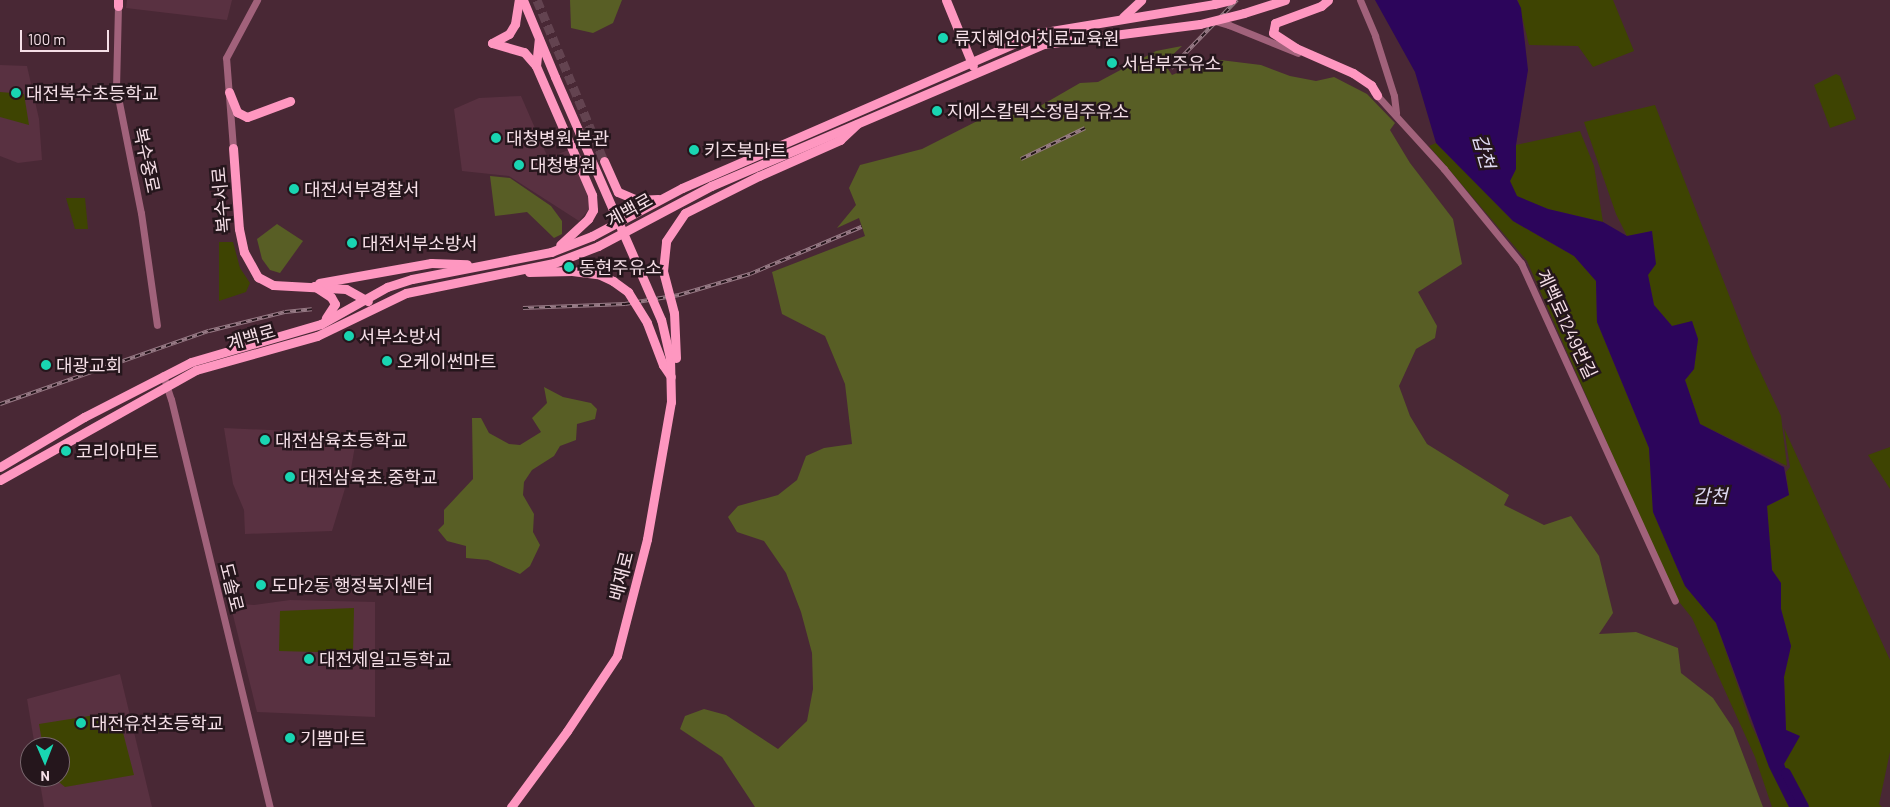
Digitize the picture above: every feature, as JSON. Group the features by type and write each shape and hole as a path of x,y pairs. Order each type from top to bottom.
{"main road":[{"path":"521,0 518,15 512,29 492,43 524,52 536,66 594,203 581,228 552,252"},
{"name":"배재로","path":"511,807 567,731 617,656 647,539 671,402 672,378 661,320 521,0"},
{"path":"946,0 976,74"},
{"path":"1121,18 1141,0"},
{"name":"계백로","path":"0,467 163,375 191,362 315,326 366,299 412,279 552,252 592,236 663,198 1039,32 1232,0"},
{"name":"계백로","path":"0,480 196,370 317,336 406,293 554,263 598,246 711,186 861,120 976,74 1044,44 1215,22 1285,0"},
{"path":"1328,0 1321,6 1275,23 1273,33 1296,48 1353,73 1371,85 1377,94"},
{"path":"536,66 538,38"},
{"path":"229,92 237,112 247,117 290,101"},
{"path":"671,402 676,358 674,314 663,271 666,241 686,213 759,176 840,140 861,120"},
{"name":"복수서로","path":"233,148 239,229 249,266 258,278 273,285 312,285 346,289 366,299 374,307"},
{"path":"604,161 618,192 638,200 663,198"},
{"path":"691,195 714,203 711,186"},
{"path":"312,285 431,263 477,265"},
{"path":"521,271 572,271 598,274 613,281 628,292 647,323 663,365 672,378"},
{"path":"312,285 325,292 335,304 331,314 315,326"}],"street":[{"name":"복수서로","path":"233,148 226,58 257,0"},
{"path":"1360,0 1380,51 1396,114"},
{"name":"복수중로","path":"118,3 116,87 142,213 157,325"},
{"name":"계백로1249번길","path":"1215,22 1229,25 1348,74 1377,94 1521,263 1676,601"},
{"name":"도솔로","path":"163,375 270,807"}],"shaded area":[{"path":"127,0 232,0 227,20 126,8"},
{"name":"대전복수초등학교","path":"0,65 27,66 39,119 42,160 18,163 0,156"},
{"name":"대청병원","path":"521,96 548,158 571,149 590,196 590,208 579,221 509,176 462,171 454,109 479,98"},
{"name":"대전삼육초.중학교","path":"224,428 357,434 351,469 332,531 245,534 244,510 233,484"},
{"name":"대전제일고등학교","path":"290,600 375,602 375,717 257,712 230,603 254,605"},
{"name":"대전유천초등학교","path":"120,674 152,807 44,807 41,787 70,787 70,737 33,737 27,699"}],"green space":[{"path":"570,0 622,0 613,23 593,33 571,28"},
{"path":"1518,0 1613,0 1634,51 1593,67 1578,46 1529,45"},
{"path":"1182,46 1164,63 1172,75 1212,59 1261,65 1290,76 1316,81 1334,77 1367,94 1395,123 1390,130 1410,163 1453,219 1462,264 1418,292 1437,326 1435,338 1416,349 1399,386 1410,416 1427,444 1509,495 1504,505 1544,525 1571,516 1599,556 1613,613 1599,634 1636,632 1678,648 1681,673 1713,698 1733,728 1763,807 755,807 722,757 680,729 685,716 704,709 726,715 778,749 807,721 813,689 812,653 801,612 786,573 764,541 737,532 728,517 738,506 778,495 797,480 806,456 824,448 852,444 845,384 825,336 782,314 772,272 865,236 859,218 837,228 856,205 849,188 860,165 922,149 995,112 1020,105 1028,113 1080,83 1098,82 1156,51"},
{"path":"1836,74 1840,76 1856,119 1830,128 1814,85"},
{"path":"0,92 24,94 29,125 0,117"},
{"path":"1655,105 1752,354 1781,416 1787,466 1700,424 1685,380 1694,369 1698,339 1692,322 1672,326 1654,305 1648,275 1652,231 1627,236 1616,214 1584,122"},
{"path":"1580,131 1594,166 1603,222 1548,209 1517,197 1510,181 1516,169 1516,145"},
{"path":"1436,143 1513,221 1574,256 1596,281 1597,322 1649,448 1653,512 1685,586 1716,623 1751,724 1789,807 1772,807 1755,757 1692,618 1676,598 1527,261 1429,146"},
{"path":"490,176 510,178 551,206 562,221 562,234 554,238 527,212 495,216"},
{"path":"66,198 85,198 88,229 75,229"},
{"path":"277,224 303,241 280,273 270,270 262,259 257,239"},
{"path":"219,242 233,242 240,268 250,283 246,292 219,301"},
{"path":"544,387 563,397 591,403 597,409 595,419 577,424 576,440 560,446 554,456 532,470 524,482 523,495 534,514 533,532 540,545 530,566 520,574 488,560 466,558 466,546 447,541 438,530 444,524 444,510 473,479 472,418 481,418 489,433 509,444 520,445 541,432 532,418 547,403"},
{"path":"1784,428 1890,660 1890,752 1879,804 1882,807 1801,807 1784,764 1799,737 1786,730 1784,677 1791,646 1781,609 1781,583 1772,570 1767,506 1789,495 1786,472 1790,467"},
{"path":"1890,447 1890,489 1868,455"},
{"path":"354,608 353,653 279,651 280,611"},
{"path":"108,713 120,721 134,775 70,786 70,737 41,737 39,724"}],"water":[{"name":"갑천","path":"1375,0 1517,0 1521,8 1528,70 1516,145 1516,169 1510,181 1517,196 1548,209 1603,222 1627,236 1652,231 1656,264 1648,275 1654,305 1672,326 1692,321 1698,339 1694,369 1685,380 1700,424 1784,467 1789,495 1767,506 1772,570 1781,583 1781,609 1791,646 1784,677 1786,730 1800,736 1784,764 1801,807 1789,807 1769,767 1716,623 1685,586 1653,512 1649,448 1597,322 1596,281 1574,256 1513,221 1436,143 1415,72"}],"waterway":[{"name":"갑천","path":"1786,773 1804,807"}],"tunnel":[{"path":"537,0 604,161"}],"railway":[{"path":"1171,68 1237,0"},
{"path":"1021,159 1085,128"},
{"path":"523,308 625,304 679,295 750,274 861,227"},
{"path":"0,404 209,331 285,312 312,309"}],"place":[{"name":"류지혜언어치료교육원","path":"943,38"},
{"name":"서남부주유소","path":"1112,63"},
{"name":"대전복수초등학교","path":"16,93"},
{"name":"지에스칼텍스정림주유소","path":"937,111"},
{"name":"대청병원 본관","path":"496,138"},
{"name":"키즈북마트","path":"694,150"},
{"name":"대청병원","path":"519,165"},
{"name":"대전서부경찰서","path":"294,189"},
{"name":"대전서부소방서","path":"352,243"},
{"name":"동현주유소","path":"569,267"},
{"name":"서부소방서","path":"349,336"},
{"name":"오케이썬마트","path":"387,361"},
{"name":"대광교회","path":"46,365"},
{"name":"대전삼육초등학교","path":"265,440"},
{"name":"코리아마트","path":"66,451"},
{"name":"대전삼육초.중학교","path":"290,477"},
{"name":"도마2동 행정복지센터","path":"261,585"},
{"name":"대전제일고등학교","path":"309,659"},
{"name":"대전유천초등학교","path":"81,723"},
{"name":"기쁨마트","path":"290,738"}]}
